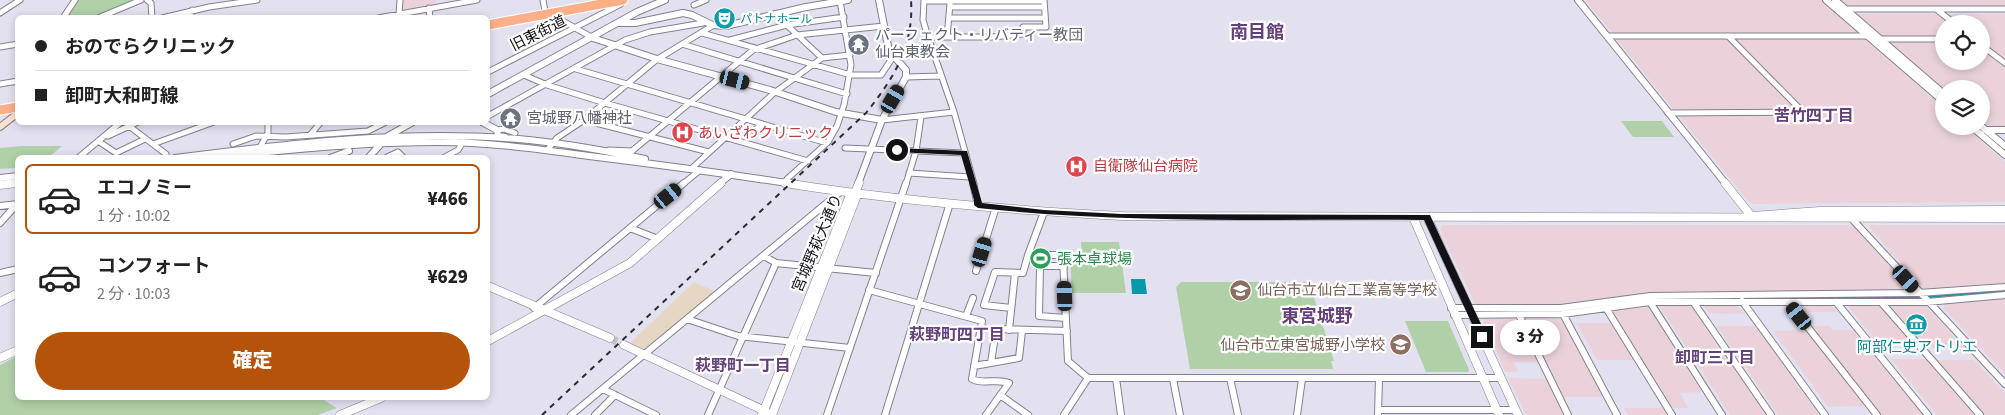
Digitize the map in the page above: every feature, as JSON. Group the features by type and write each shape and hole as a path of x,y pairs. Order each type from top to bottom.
{"highway":[{"path":"490,25 623,0"},
{"path":"0,110 15,108"}],"main road":[{"path":"0,127 15,115"}],"street":[{"path":"0,13 20,0"},
{"path":"65,15 75,0"},
{"path":"105,15 142,0"},
{"path":"147,0 151,3 152,15"},
{"path":"173,15 209,6 257,0"},
{"path":"399,14 400,0"},
{"path":"394,15 477,0"},
{"path":"543,0 545,11 592,38 841,113 882,120 954,112"},
{"name":"旧東街道","path":"490,71 621,4 623,0"},
{"path":"490,93 647,7 665,0"},
{"path":"694,5 706,0"},
{"path":"619,23 630,24 682,13 693,14 703,23 712,26 728,25 801,7 848,0"},
{"path":"879,0 893,57 906,70 906,77 940,76"},
{"path":"1003,0 1004,7"},
{"path":"950,3 1044,0 1047,34"},
{"path":"1578,0 1752,217"},
{"path":"1826,0 1843,11 1935,94"},
{"path":"1836,0 1843,11 1935,87"},
{"path":"787,179 827,143 841,113 847,94 851,75 850,55 840,1"},
{"path":"978,205 954,112 940,76 923,20 924,2 1004,7 1044,7"},
{"path":"947,37 950,3"},
{"path":"429,8 430,15"},
{"path":"191,15 192,10"},
{"path":"1843,11 2005,11"},
{"path":"1939,11 1944,15"},
{"path":"775,14 822,58"},
{"path":"730,40 787,25 844,17"},
{"path":"949,18 1045,18"},
{"path":"490,115 576,69 616,45 641,34 703,23"},
{"path":"550,147 557,138 584,120 657,59 712,26"},
{"path":"254,155 382,140 463,142 632,151 737,61 756,49 797,35 884,26"},
{"path":"928,38 1023,34 1023,27 1046,27"},
{"path":"702,33 851,75 884,73 893,57"},
{"path":"1607,36 1935,39"},
{"path":"1668,112 1802,112 1728,36"},
{"path":"0,47 15,44"},
{"path":"682,44 847,94"},
{"path":"1990,51 2005,63"},
{"path":"691,169 776,92 822,58 850,55"},
{"path":"498,67 507,71"},
{"path":"576,69 827,143"},
{"path":"524,74 547,85 605,103 808,161"},
{"name":"宮城野萩大通り","path":"769,414 825,268 856,198 855,193 882,120 906,77"},
{"path":"0,84 15,82"},
{"path":"827,415 902,198 916,151 921,117"},
{"path":"584,120 648,138 709,152"},
{"path":"754,131 762,124"},
{"path":"81,155 117,125"},
{"path":"153,144 206,125"},
{"path":"260,147 268,136 268,125"},
{"path":"310,134 319,125"},
{"path":"234,144 256,136 286,137 368,131 380,125"},
{"path":"370,155 392,131 406,125"},
{"path":"488,125 497,130 504,129 515,134"},
{"path":"100,139 129,126 165,155"},
{"path":"1990,129 2005,130"},
{"path":"198,155 260,147 490,136 494,135 497,130"},
{"path":"497,130 498,136 550,147 840,192 1044,212 1141,217 2005,218"},
{"path":"1986,135 2005,155"},
{"path":"1989,135 2005,146"},
{"path":"454,137 521,141"},
{"path":"100,139 116,153 145,139"},
{"path":"448,155 458,150 463,142"},
{"path":"846,148 964,153"},
{"path":"605,150 677,167"},
{"path":"338,155 349,151"},
{"path":"534,308 700,170"},
{"path":"909,173 970,177"},
{"path":"490,341 618,271 658,239 731,174"},
{"path":"0,178 15,176"},
{"path":"0,185 15,183"},
{"path":"571,415 840,192"},
{"path":"885,415 950,203"},
{"path":"0,206 15,204"},
{"path":"0,223 15,206"},
{"path":"976,271 996,207"},
{"path":"1752,217 1760,214 1820,211 2005,210"},
{"path":"1011,308 984,305 995,272 1023,273 1024,264 1044,212"},
{"path":"1413,217 1498,413"},
{"path":"1379,378 1378,413 1517,413 1427,217"},
{"path":"1852,219 2005,384"},
{"path":"630,228 658,239"},
{"path":"1028,254 1061,256 1063,258 1068,361 1088,378 1501,378"},
{"path":"764,256 776,263 876,273"},
{"path":"708,415 776,263"},
{"path":"1064,266 1040,266 1040,316 1066,318"},
{"path":"0,273 15,270"},
{"path":"1009,330 1015,273"},
{"path":"1471,312 1519,315 1563,314 1650,302 1881,302 2005,286"},
{"path":"490,287 534,308 553,313 610,338"},
{"path":"869,290 982,321 972,379 975,382 998,378 1009,383 986,415"},
{"path":"0,302 15,294"},
{"path":"1738,295 1825,415"},
{"path":"1453,312 1562,308 1650,296 1923,297 2005,295"},
{"path":"966,316 973,298"},
{"path":"1650,302 1722,415"},
{"path":"1788,302 1877,415"},
{"path":"1836,302 1928,415"},
{"path":"1881,302 1980,415"},
{"path":"1694,303 1771,415"},
{"path":"1606,308 1672,415"},
{"path":"1563,314 1617,415"},
{"path":"1519,315 1568,415"},
{"path":"686,319 744,337 850,348"},
{"path":"991,364 996,329 1067,331"},
{"path":"974,366 1019,358 1022,331"},
{"path":"624,345 769,414"},
{"path":"0,358 15,351"},
{"path":"1064,415 1088,378"},
{"path":"1116,378 1121,415"},
{"path":"1230,378 1238,415"},
{"path":"1173,379 1180,415"},
{"path":"1297,415 1302,379"},
{"path":"603,389 656,415"},
{"path":"596,415 615,395"},
{"path":"1000,395 1028,415"},
{"path":"340,415 376,400"}],"shaded area":[{"path":"402,0 436,0 436,6 401,12"},
{"path":"1585,0 1820,0 1859,34 1613,34"},
{"path":"1840,0 2005,0 2005,8 1854,8 1847,6"},
{"path":"1857,14 1941,15 1935,15 1935,38 1885,39"},
{"path":"1946,14 2005,14 2005,61 1990,49 1990,15"},
{"path":"1618,39 1724,39 1729,41 1795,108 1793,110 1673,109"},
{"path":"1735,39 1865,39 1935,100 1935,135 1974,135 2005,162 2005,202 1754,204 1748,201 1677,114 1808,114"},
{"path":"1886,40 1935,40 1935,70 1990,70 1990,54 2005,66 2005,129 1990,127 1990,80 1935,81"},
{"path":"1442,225 1849,225 1854,227 1911,289 1910,292 1647,293 1560,306 1476,306 1440,230"},
{"path":"1870,225 2005,225 2005,285 1931,291 1923,289 1870,228"},
{"path":"694,282 716,292 648,348 642,349 630,343"},
{"path":"2005,298 2005,374 1943,308 1945,303"},
{"path":"1880,303 1913,341 1876,341 1847,305"},
{"path":"1888,303 1926,306 1963,347 1927,347"},
{"path":"1795,304 1828,304 1838,312 1802,312"},
{"path":"1659,305 1694,305 1769,415 1730,415"},
{"path":"1703,305 1736,305 1746,314 1709,313"},
{"path":"1648,307 1702,392 1680,393 1688,408 1671,408 1612,311"},
{"path":"1561,317 1604,397 1564,397 1522,318"},
{"path":"1485,318 1516,318 1539,362 1514,362 1518,372 1505,372 1483,320"},
{"path":"1576,323 1613,323 1635,360 1597,360"},
{"path":"1717,326 1755,326 1819,415 1778,415"},
{"path":"1812,326 1829,326 1834,330 1853,330 1923,415 1882,415"},
{"path":"1809,330 1867,406 1828,407 1773,331"},
{"path":"1891,359 1929,359 1977,415 1937,415"},
{"path":"1937,360 1974,360 2005,393 2005,415 1986,415"},
{"path":"1508,378 1547,379 1566,415 1526,415"},
{"path":"1624,408 1664,408 1669,415 1628,415"}],"green space":[{"path":"78,0 136,0 100,15 68,15"},
{"path":"1621,121 1662,121 1674,137 1633,137"},
{"path":"62,146 51,155 15,155 15,168 0,169 0,148"},
{"path":"1081,242 1119,242 1126,293 1072,293 1070,255 1082,255"},
{"path":"1181,282 1309,282 1334,361 1331,361 1333,369 1190,369 1176,287"},
{"path":"1405,321 1448,321 1469,370 1468,372 1426,372"},
{"path":"15,357 15,400 323,400 337,408 318,415 0,415 0,365"}],"water":[{"path":"1131,279 1145,279 1147,294 1132,294"}],"waterway":[{"path":"1928,297 2005,291"},
{"path":"1685,299 1921,297"},
{"path":"1492,311 1514,311"}],"tunnel":[{"path":"610,338 624,345"}],"railway":[{"path":"542,415 866,113 885,87 900,61 909,32 911,0"}],"place":[{"name":"パトナホール","path":"724,19"},
{"name":"パーフェクト・リバティー教団 仙台東教会","path":"859,44"},
{"name":"宮城野八幡神社","path":"511,118"},
{"name":"あいざわクリニック","path":"682,133"},
{"name":"自衛隊仙台病院","path":"1077,166"},
{"name":"張本卓球場","path":"1041,259"},
{"name":"仙台市立仙台工業高等学校","path":"1241,290"},
{"name":"阿部仁史アトリエ","path":"1917,324"},
{"name":"仙台市立東宮城野小学校","path":"1401,345"}],"district":[{"name":"南目館","path":"1257,32"},
{"name":"苦竹四丁目","path":"1814,115"},
{"name":"東宮城野","path":"1317,316"},
{"name":"萩野町四丁目","path":"957,334"},
{"name":"卸町三丁目","path":"1715,357"},
{"name":"萩野町一丁目","path":"743,365"}],"route":[{"path":"897,150 964,153 978,205 1044,212 1122,216 1427,217 1482,337"}]}
